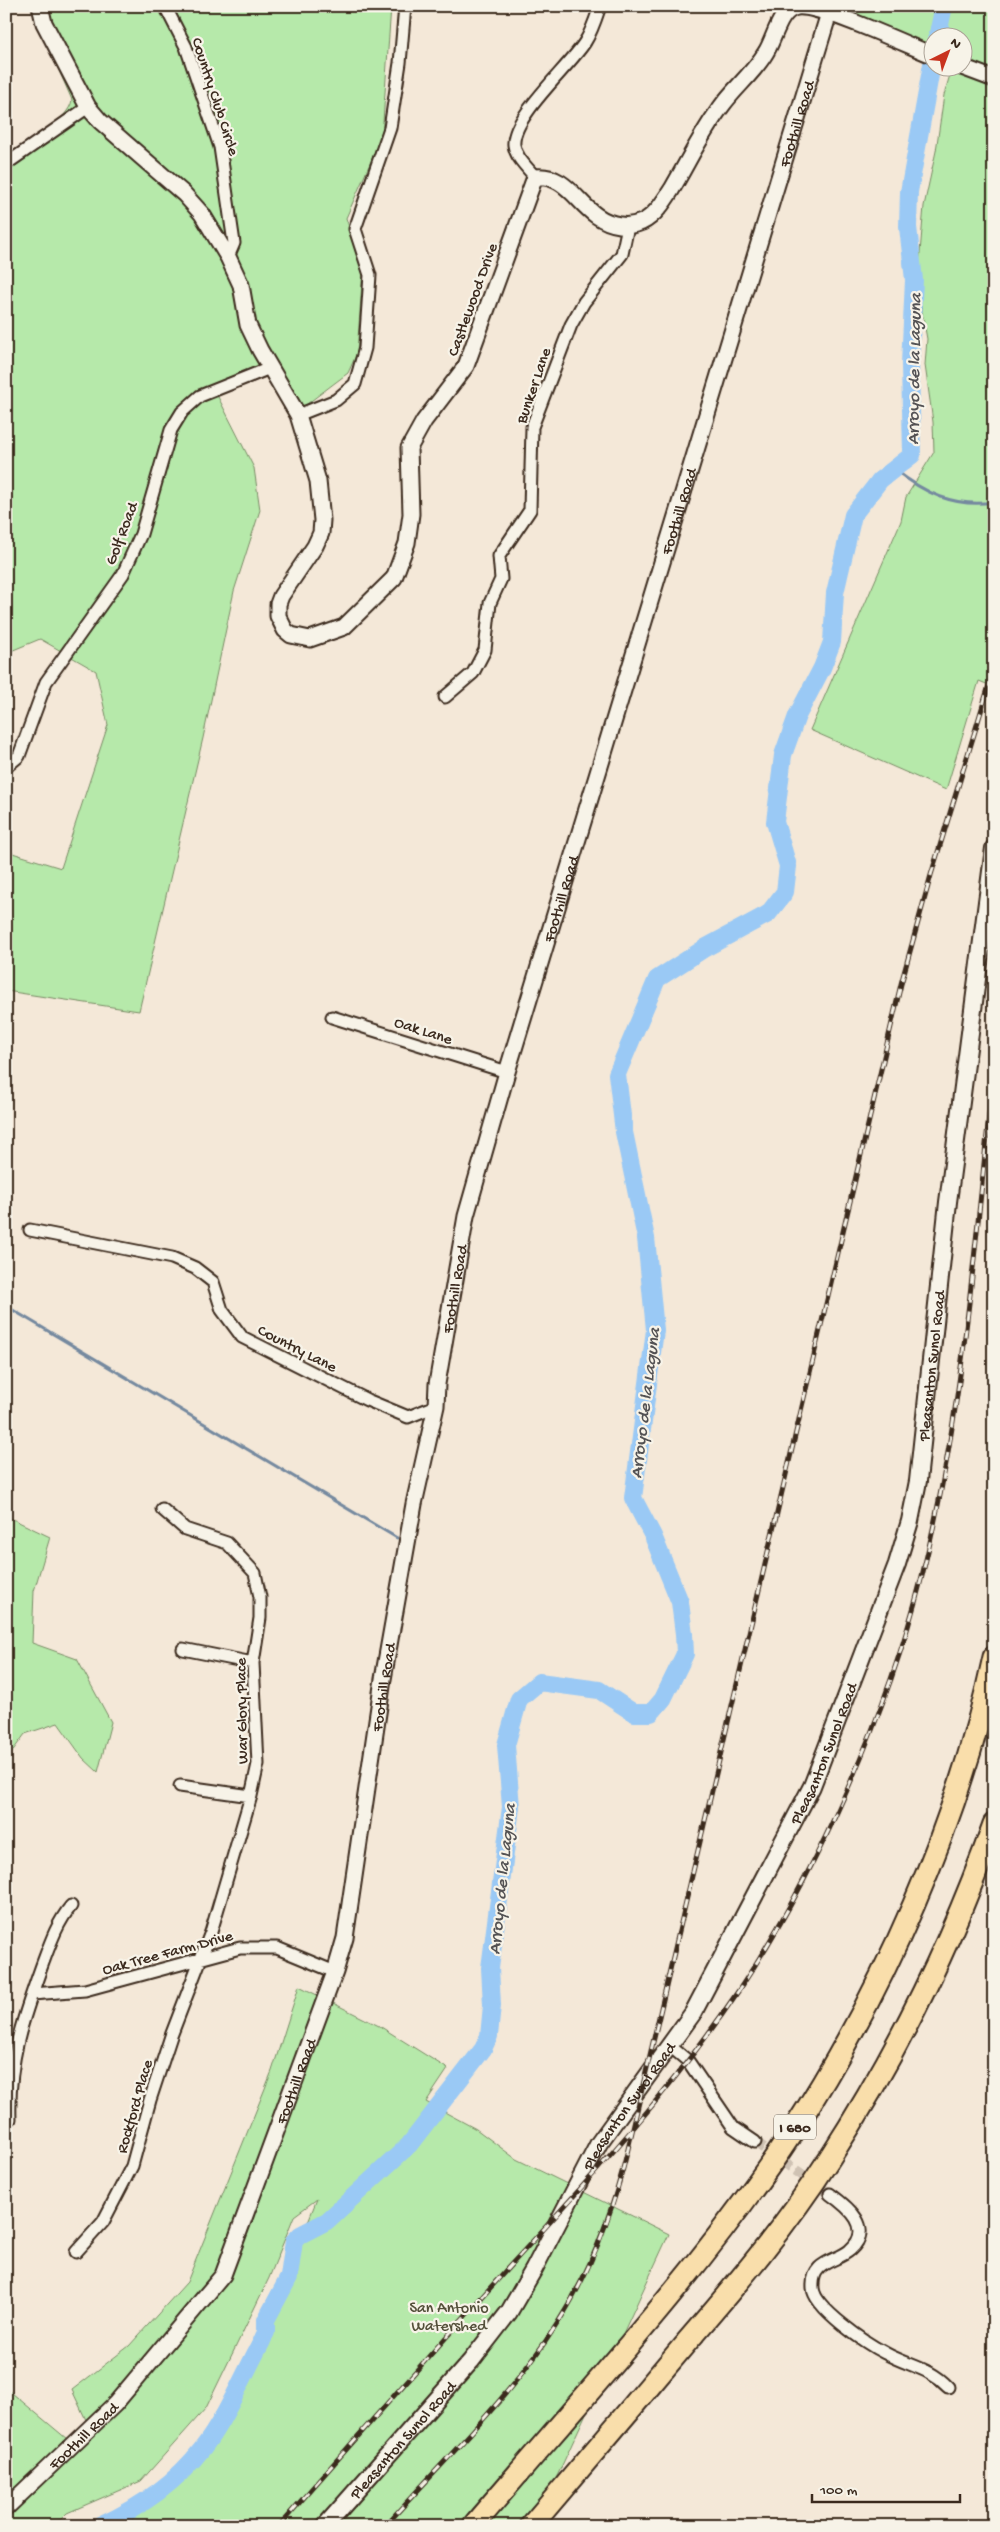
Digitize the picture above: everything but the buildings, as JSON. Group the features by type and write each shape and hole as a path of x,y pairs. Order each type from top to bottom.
{"highway":[{"name":"I 680","path":"473,2526 710,2245 791,2134 829,2072 864,2009 928,1871 975,1731 994,1657"},
{"name":"I 680","path":"531,2526 745,2272 788,2217 828,2160 904,2031 940,1959 972,1884 994,1824"}],"main road":[{"name":"Pleasanton Sunol Road","path":"325,2526 495,2332 534,2269 599,2143 693,2013 812,1786 882,1607 910,1521 922,1450 948,1202 994,848"}],"street":[{"name":"Castlewood Drive","path":"40,6 44,23 88,107 107,127 184,194 202,214 228,257 241,285 248,325 270,368 298,415 318,481 322,516 321,533 315,546 281,596 278,604 278,616 285,630 291,635 310,639 344,627 394,578 407,543 411,514 409,448 424,421 466,366 535,177"},
{"name":"Country Club Circle","path":"165,6 186,46 220,147 234,244 228,257"},
{"path":"298,415 336,400 355,384 365,348 370,275 356,229 390,128 400,63 405,6"},
{"path":"600,6 585,43 535,100 518,130 514,144 518,157 535,177 552,177 563,182 592,214 610,224 628,226 643,222 663,203 720,108 754,71 767,51 783,16 792,7 800,6 830,10 922,51"},
{"name":"Foothill Road","path":"6,2508 115,2404 223,2275 335,1972 345,1938 383,1678 401,1575 436,1406 437,1384 466,1216 507,1072 830,10"},
{"path":"972,71 994,79"},
{"path":"6,164 88,107"},
{"name":"Bunker Lane","path":"445,697 473,673 485,650 490,602 500,579 499,556 530,510 532,427 571,325 584,302 622,254 628,226"},
{"name":"Golf Road","path":"6,767 19,756 46,682 123,574 141,534 170,430 182,412 200,396 270,368"},
{"name":"Oak Lane","path":"332,1017 507,1072"},
{"name":"Country Lane","path":"30,1230 172,1258 195,1268 213,1282 222,1310 242,1337 367,1400 408,1417 436,1406"},
{"name":"War Glory Place","path":"162,1509 185,1529 227,1543 255,1573 260,1597 260,1618 253,1663 258,1764 252,1796 202,1958"},
{"path":"183,1649 253,1663"},
{"path":"180,1786 252,1796"},
{"path":"10,2119 9,2087 14,2054 32,1994 52,1938 62,1916 71,1906"},
{"name":"Oak Tree Farm Drive","path":"32,1994 85,1990 240,1948 277,1948 335,1972"},
{"name":"Rockford Place","path":"76,2252 103,2222 132,2166 150,2100 171,2036 202,1958"},
{"path":"670,2046 688,2061 733,2127 755,2142"},
{"path":"830,2194 847,2206 857,2218 862,2229 859,2238 850,2250 829,2260 818,2270 813,2288 818,2301 832,2316 882,2352 903,2363 926,2369 938,2376 948,2387"}],"green space":[{"path":"34,6 391,6 382,136 346,218 363,268 357,353 348,373 299,410 273,360 213,387 254,468 260,510 234,591 203,738 139,1011 6,991 6,851 61,868 108,725 96,671 40,639 6,653 6,155 55,124 69,108 72,100 34,14"},
{"path":"848,6 994,6 994,687 979,681 946,790 810,730 901,521 906,497 934,452 933,422 925,365 927,339 918,290 924,206 936,151 944,95 949,78 972,78 972,28 922,28 922,42 865,19"},
{"path":"6,1516 50,1537 34,1591 32,1643 77,1659 111,1722 98,1772 83,1758 58,1723 25,1734 6,1760"},
{"name":"San Antonio Watershed","path":"299,1986 381,2027 448,2069 426,2102 476,2129 516,2159 669,2234 534,2526 127,2526 236,2402 317,2199 294,2216 269,2278 206,2408 141,2481 67,2513 54,2526 6,2526 6,2521 93,2435 72,2390 129,2346 187,2282 272,2071"},
{"path":"6,2388 67,2439 6,2497"}],"waterway":[{"name":"Arroyo de la Laguna","path":"939,28 944,6"},
{"name":"Arroyo de la Laguna","path":"100,2526 156,2494 180,2473 202,2449 226,2411 266,2332 266,2320 289,2277 294,2241 300,2235 327,2221 409,2145 483,2049 489,2036 492,2005 490,1968 511,1807 506,1745 519,1699 539,1682 599,1690 634,1713 651,1713 663,1699 685,1654 680,1602 653,1536 633,1498 655,1330 646,1238 624,1132 617,1074 657,979 705,948 768,914 785,892 788,866 775,822 783,755 797,716 822,668 832,642 835,593 853,515 880,480 912,455 910,364 914,280 908,227 909,192 929,78"},
{"path":"894,469 905,478 940,497 966,503 994,502"},
{"path":"6,1306 397,1538"}],"tunnel":[{"path":"755,2142 830,2194"}],"railway":[{"path":"385,2526 497,2403 518,2378 557,2324 581,2283 600,2240 616,2195 901,984 931,875 994,669"},
{"path":"279,2526 450,2332 629,2134 686,2064 739,1990 768,1944 796,1895 822,1843 870,1736 890,1682 908,1628 936,1514 948,1451 967,1324 994,1069"}]}
